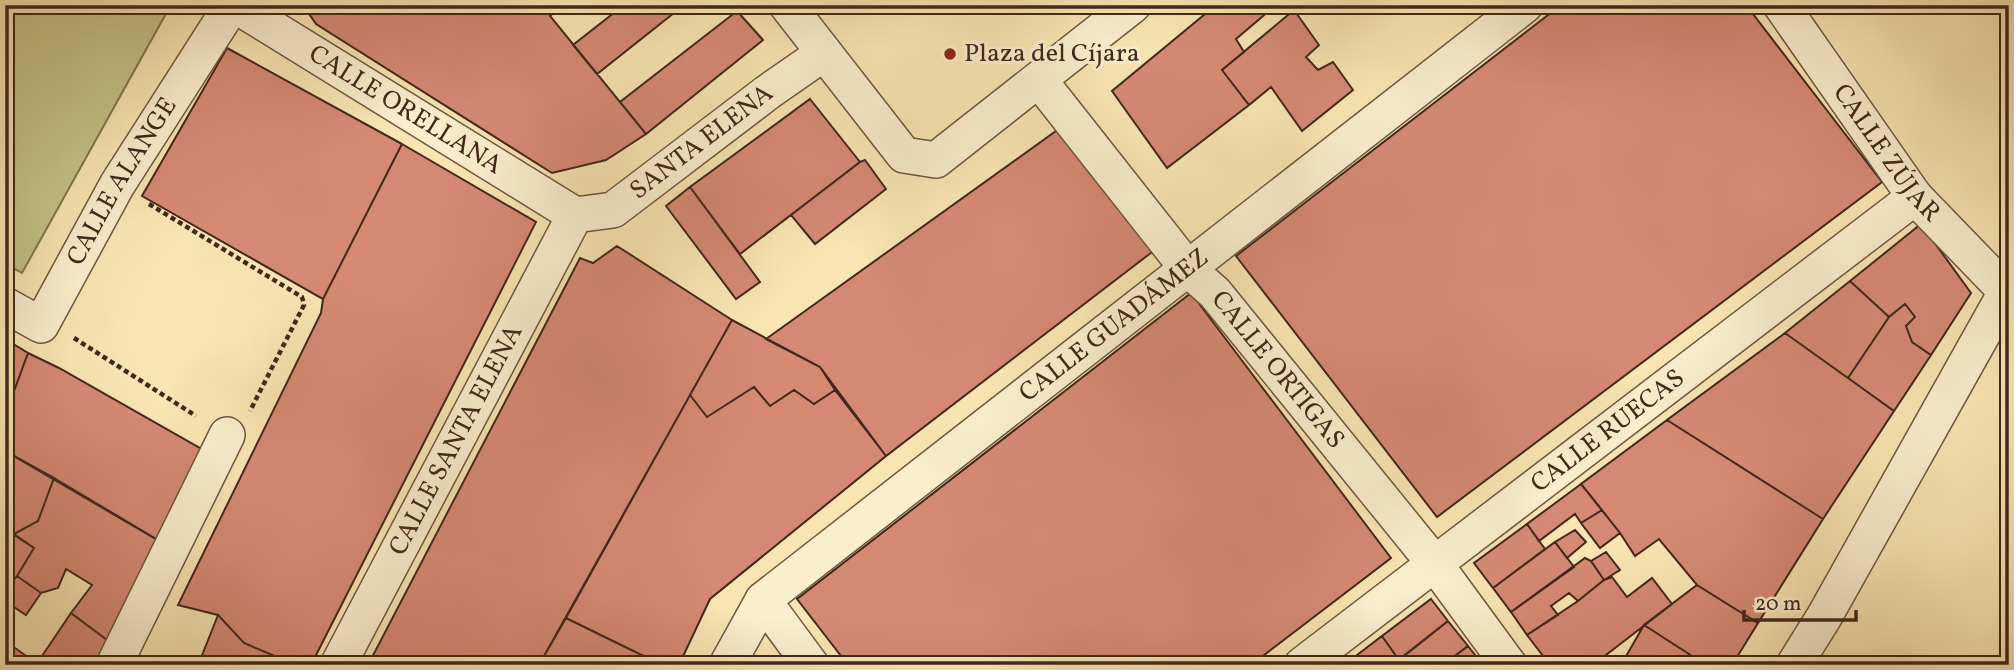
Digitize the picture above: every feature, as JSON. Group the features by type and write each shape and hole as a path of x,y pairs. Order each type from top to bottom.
{"street":[{"name":"CALLE ALANGE","path":"41,325 117,185 234,5"},
{"name":"CALLE ORELLANA","path":"234,5 575,215"},
{"path":"788,5 904,155 936,160 1133,5"},
{"name":"CALLE GUADÁMEZ","path":"727,665 763,600 1525,5"},
{"name":"CALLE ZÚJAR","path":"1781,5 1915,197 2008,289"},
{"name":"SANTA ELENA","path":"575,215 612,210 824,53"},
{"name":"CALLE ORTIGAS","path":"1039,80 1188,269 1215,293 1434,564 1509,665"},
{"name":"CALLE RUECAS","path":"1301,665 1915,197"},
{"name":"CALLE SANTA ELENA","path":"338,665 575,215"},
{"path":"1794,665 1824,617 2008,289"},
{"path":"5,305 41,325"},
{"path":"114,665 227,435"},
{"path":"763,600 811,665"}],"path":[{"path":"41,325 61,331 236,440 304,304 302,297 117,185"}],"shaded area":[{"path":"5,5 161,5 168,10 22,273 5,264"}],"building":[{"path":"303,5 563,5 550,16 646,134 606,160 552,173 316,24"},
{"path":"624,5 684,5 597,74 573,45"},
{"path":"1216,5 1276,5 1236,39 1244,52 1222,70 1249,105 1167,168 1112,91"},
{"path":"1561,5 1746,5 1882,182 1437,517 1236,256"},
{"path":"1294,10 1319,45 1306,57 1318,70 1333,62 1353,90 1302,131 1271,87 1249,105 1222,70"},
{"path":"737,11 763,40 646,134 620,102"},
{"path":"227,48 402,144 323,299 142,196"},
{"path":"810,99 860,162 740,254 690,187"},
{"path":"1063,126 1156,249 886,456 820,367 766,339"},
{"path":"402,144 536,222 311,665 296,665 244,643 218,615 178,605 321,313 323,299"},
{"path":"865,160 886,189 815,244 791,215"},
{"path":"690,187 760,282 736,299 666,206"},
{"path":"1921,224 1971,293 1931,355 1912,342 1906,326 1915,317 1905,304 1889,317 1850,281"},
{"path":"617,246 732,320 539,665 368,665 580,258 593,263"},
{"path":"1850,281 1889,317 1848,378 1785,333"},
{"path":"1191,293 1391,558 1251,665 848,665 797,599"},
{"path":"1905,304 1915,317 1906,326 1912,342 1931,355 1894,411 1848,378 1889,317"},
{"path":"732,320 820,367 835,390 814,404 794,390 770,406 754,387 707,417 690,395"},
{"path":"1785,333 1894,411 1823,519 1667,420"},
{"path":"5,339 28,353 5,416"},
{"path":"28,353 205,451 161,542 5,451 5,416"},
{"path":"754,387 770,406 794,390 814,404 835,390 886,456 710,599 679,665 662,665 566,618 690,395 707,417"},
{"path":"1667,420 1823,519 1758,623 1697,585 1659,539 1635,556 1581,484"},
{"path":"5,451 54,478 38,521 14,534 5,529"},
{"path":"54,478 161,542 115,646 71,613 92,585 66,569 58,588 41,593 17,576 34,548 14,534 38,521"},
{"path":"1581,484 1602,510 1581,523 1575,514 1539,541 1527,524"},
{"path":"1602,510 1620,533 1600,548 1581,523"},
{"path":"1527,524 1545,549 1493,588 1474,563"},
{"path":"5,529 34,548 5,590"},
{"path":"1575,530 1586,542 1567,558 1555,542"},
{"path":"1555,542 1574,567 1511,612 1493,588"},
{"path":"1606,552 1620,570 1604,580 1591,561"},
{"path":"1585,558 1591,561 1604,580 1578,601 1569,593 1551,606 1558,615 1527,635 1511,612"},
{"path":"17,576 41,593 26,615 5,601 5,590"},
{"path":"1612,577 1627,597 1652,578 1672,604 1593,665 1550,665 1527,635"},
{"path":"1697,585 1758,623 1732,665 1706,665 1644,625"},
{"path":"1431,599 1448,621 1399,660 1382,636"},
{"path":"71,613 115,646 108,665 36,665"},
{"path":"218,615 244,643 296,665 201,665 199,663"},
{"path":"566,618 574,622 662,665 539,665"},
{"path":"1448,621 1468,646 1443,665 1392,665"},
{"path":"1644,625 1706,665 1621,665"},
{"path":"1382,636 1399,660 1392,665 1344,665"},
{"path":"8,643 36,665 5,665 5,648"},
{"path":"1468,646 1483,665 1443,665"}],"place":[{"name":"Plaza del Cíjara","path":"950,54"}]}
